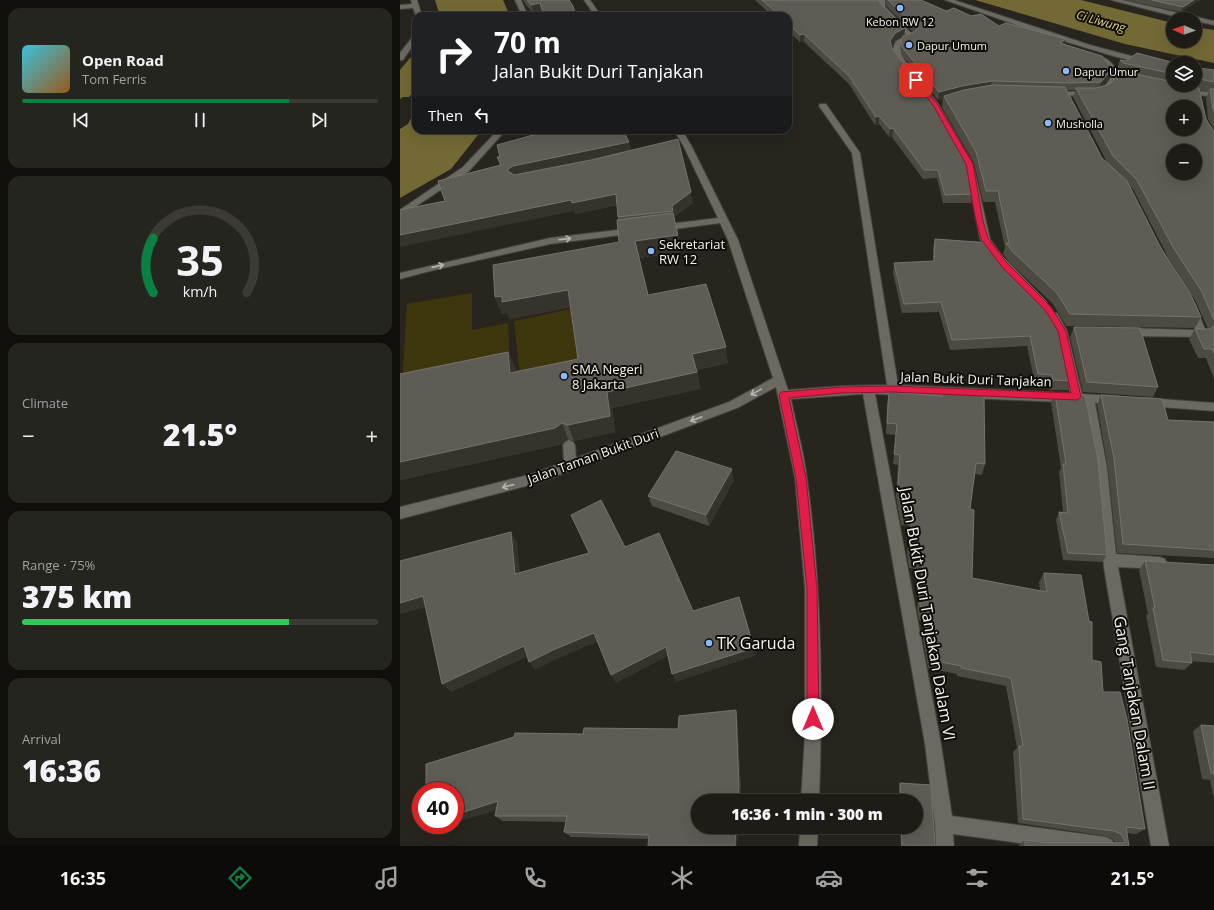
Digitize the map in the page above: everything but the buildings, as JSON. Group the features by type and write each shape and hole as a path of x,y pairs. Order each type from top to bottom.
{"street":[{"path":"518,0 523,12"},
{"path":"587,0 595,12"},
{"path":"882,0 882,7 912,37 898,42 896,49 897,55 938,104 969,164 985,239 1005,265"},
{"path":"948,0 1049,34 1135,60 1166,67"},
{"path":"1114,0 1166,12"},
{"path":"400,7 415,3"},
{"path":"1202,21 1214,23"},
{"path":"1046,94 1068,98 1100,92 1108,88 1120,77 1106,61 1065,45 1052,38"},
{"path":"402,54 412,41"},
{"path":"1186,92 1200,97 1214,95"},
{"path":"823,106 856,153 892,389"},
{"path":"400,214 466,170 498,134"},
{"path":"679,134 682,144 724,220 733,240 784,395 801,478 812,589 813,734 810,794"},
{"path":"400,276 429,268 550,241 724,220"},
{"path":"1116,332 1202,334 1186,297"},
{"name":"Gang Tanjakan Dalam II","path":"1048,308 1066,331 1100,468 1111,560 1160,846"},
{"name":"Jalan Taman Bukit Duri","path":"400,512 420,509 534,479 733,405 779,380"},
{"name":"Jalan Bukit Duri Tanjakan","path":"784,395 868,389 892,389 1082,397 1214,407"},
{"name":"Jalan Bukit Duri Tanjakan Dalam VI","path":"868,389 933,744 944,824 945,846"},
{"path":"569,445 570,465"},
{"path":"1111,560 1172,564"},
{"path":"944,824 1106,846"},
{"path":"808,846 809,834"}],"shaded area":[{"path":"472,293 472,330 508,323 510,363 402,385 407,304"},
{"path":"571,309 581,373 521,386 514,321"}],"water":[{"path":"435,0 503,0 508,12 439,12"},
{"name":"Ci Liwung","path":"975,0 1081,0 1166,21 1166,48 1202,48 1202,28 1214,30 1214,63 1202,60 1202,56 1181,56 1125,44"},
{"path":"410,58 412,58 412,93 409,97 403,97 400,99 400,70"},
{"path":"412,116 412,134 479,134 451,169 400,198 400,129 408,124"}],"place":[{"name":"Kebon RW 12","path":"900,8"},
{"name":"Dapur Umum","path":"909,45"},
{"name":"Dapur Umur","path":"1066,71"},
{"name":"Musholla","path":"1048,123"},
{"name":"Sekretariat RW 12","path":"651,251"},
{"name":"SMA Negeri 8 Jakarta","path":"564,376"},
{"name":"TK Garuda","path":"709,643"}],"route":[{"path":"813,719 812,589 801,478 784,395 842,390 892,389 1077,397 1062,331 1048,308 1005,265 985,239 969,164 935,105 916,80"}]}
